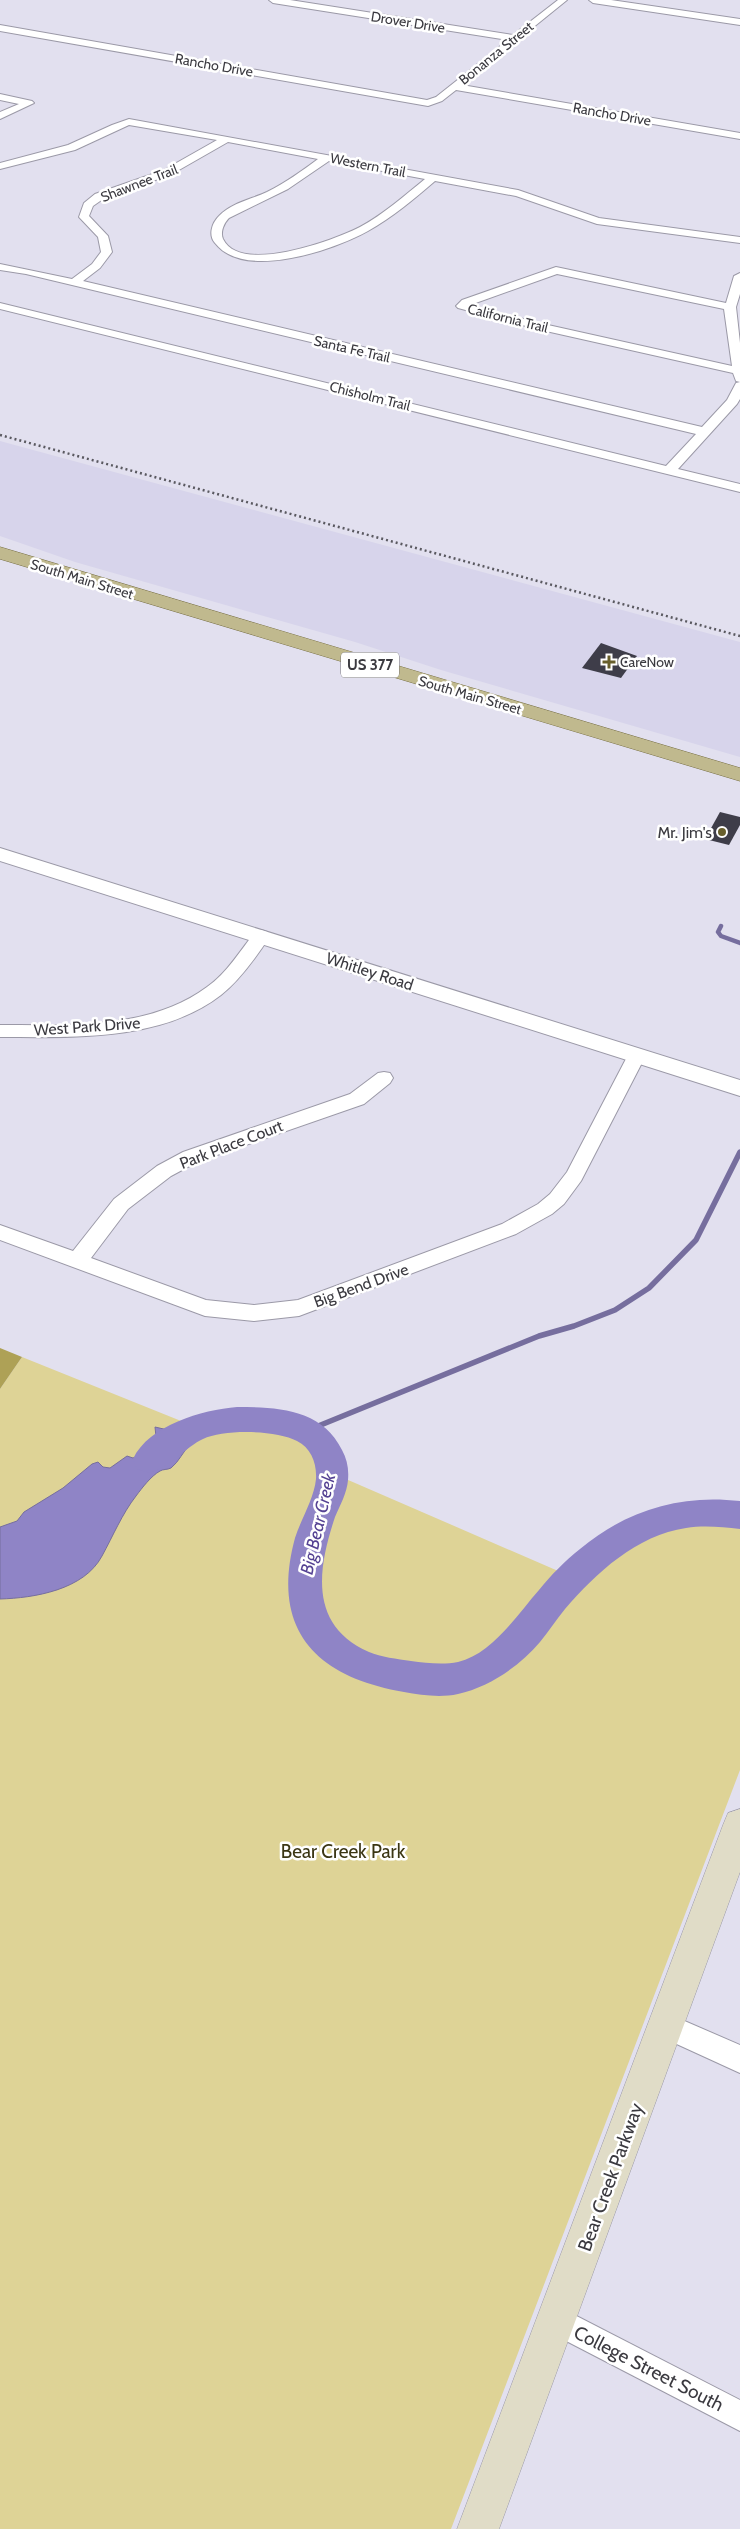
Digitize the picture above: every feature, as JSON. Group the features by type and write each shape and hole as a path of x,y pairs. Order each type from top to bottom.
{"main road":[{"name":"South Main Street","path":"0,553 218,620 740,775"},
{"name":"Bear Creek Parkway","path":"478,2529 740,1825"}],"street":[{"name":"Drover Drive","path":"272,0 514,38"},
{"name":"Bonanza Street","path":"428,102 439,99 563,0"},
{"path":"593,0 740,22"},
{"name":"Rancho Drive","path":"0,28 428,102"},
{"name":"Rancho Drive","path":"454,87 740,136"},
{"path":"0,97 29,103 0,116"},
{"name":"Western Trail","path":"0,166 75,146 100,136 126,122 525,195 596,221 740,240"},
{"name":"Shawnee Trail","path":"75,282 96,267 107,249 107,243 99,229 84,217 86,207 91,201 184,166 226,139"},
{"path":"326,158 287,185 224,217 216,235 219,243 234,254 270,258 335,242 362,231 381,220 432,178"},
{"name":"Santa Fe Trail","path":"0,267 26,270 705,432"},
{"name":"California Trail","path":"730,307 556,270 466,302 462,306 537,326 740,371"},
{"path":"740,276 730,307 730,325 740,378"},
{"name":"Chisholm Trail","path":"0,306 740,488"},
{"path":"670,471 733,401 740,386"},
{"name":"Whitley Road","path":"0,854 740,1088"},
{"name":"West Park Drive","path":"0,1031 108,1027 146,1022 167,1015 196,1003 214,992 229,977 261,936"},
{"name":"Big Bend Drive","path":"0,1232 186,1302 217,1311 267,1313 319,1302 509,1229 545,1209 557,1199 574,1176 637,1055"},
{"name":"Park Place Court","path":"77,1261 121,1204 164,1171 190,1157 357,1099 384,1078"},
{"path":"666,2026 740,2059"},
{"name":"College Street South","path":"557,2321 740,2416"}],"shaded area":[{"path":"0,441 740,642 740,757 441,670 355,642 75,562 0,536"},
{"path":"0,1348 22,1357 0,1389"},
{"path":"176,1425 190,1445 174,1466 161,1470 141,1489 126,1510 94,1568 83,1577 57,1590 28,1597 0,1599 0,1527 17,1521 24,1512 63,1488 92,1464 98,1462 103,1467 110,1468 127,1456 133,1458 138,1456 143,1447 153,1442 156,1437 155,1427 168,1430"}],"green space":[{"name":"Bear Creek Park","path":"22,1357 196,1427 207,1423 239,1420 270,1422 300,1429 312,1434 323,1445 332,1473 572,1577 620,1539 653,1522 671,1516 691,1513 740,1515 740,1770 451,2529 0,2529 0,1389"}],"building":[{"name":"CareNow","path":"601,643 637,656 621,678 582,668"},
{"name":"Mr. Jim's","path":"720,812 740,817 740,825 729,845 705,839"}],"waterway":[{"path":"721,926 718,932 721,936 740,943"},
{"path":"306,1431 539,1336 574,1326 615,1310 649,1288 696,1240 740,1152"},
{"name":"Big Bear Creek","path":"149,1459 184,1433 209,1423 237,1420 266,1421 294,1426 312,1433 317,1437 328,1454 332,1468 332,1479 307,1559 305,1598 310,1617 319,1633 334,1649 354,1662 379,1671 425,1679 458,1678 476,1671 506,1652 522,1638 551,1600 573,1576 614,1542 637,1529 661,1519 686,1513 713,1512 740,1515"}],"railway":[{"path":"0,435 740,636"}],"place":[{"name":"CareNow","path":"609,662"},
{"name":"Mr. Jim's","path":"722,832"}]}
